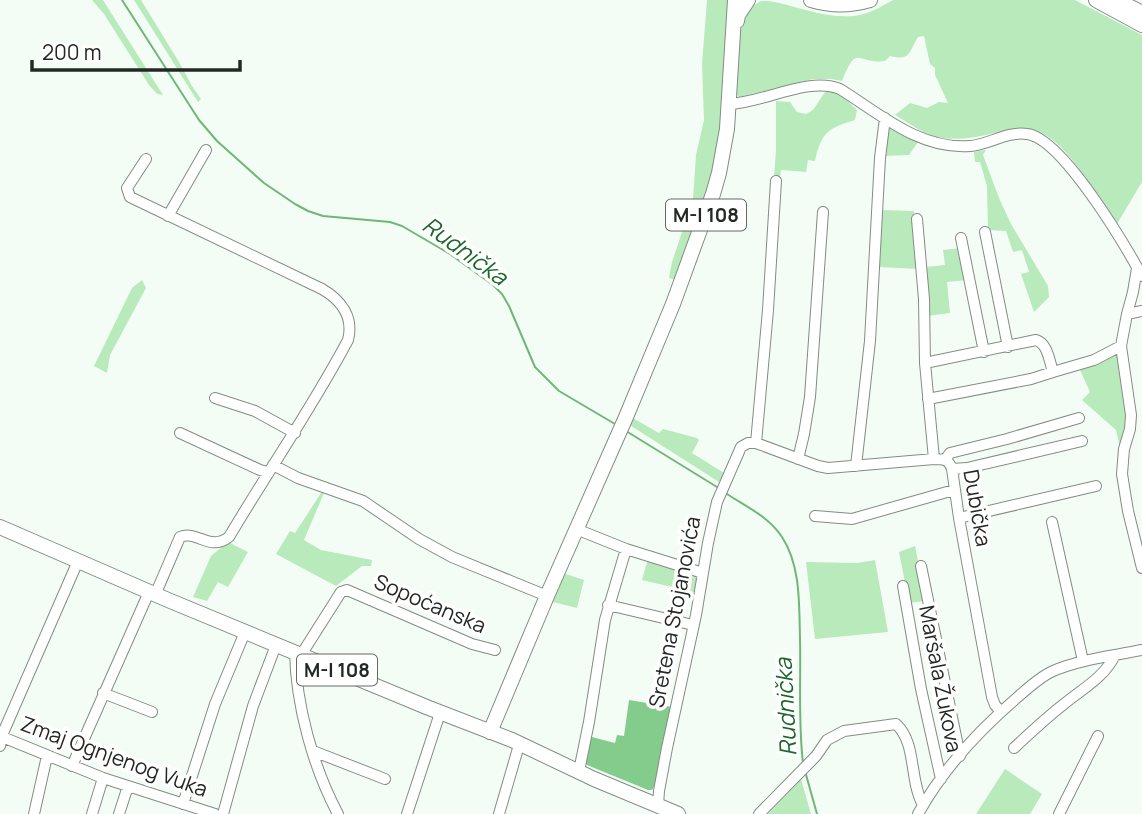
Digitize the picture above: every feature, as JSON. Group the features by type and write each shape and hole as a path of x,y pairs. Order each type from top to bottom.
{"main road":[{"name":"M-I 108","path":"0,528 275,645 490,732 673,304 713,194 724,152 735,0"},
{"path":"732,50 738,15 748,0"},
{"path":"811,0 850,5 870,0"},
{"path":"1096,0 1142,25"},
{"path":"1117,0 1142,13"},
{"path":"467,722 482,720 502,703"},
{"path":"502,703 502,720 515,743"},
{"path":"490,732 678,814"}],"street":[{"path":"729,104 746,103 823,85 840,89 910,133 934,143 978,145 1016,134 1027,134 1046,143 1068,166 1123,241 1140,272 1127,314 1121,346 1131,415 1122,474 1142,568"},
{"path":"856,466 870,341 880,158 885,118"},
{"path":"168,216 206,150"},
{"path":"72,766 103,693 180,537 187,534 214,543 226,540 295,433 348,340 350,327 345,309 322,289 130,197 127,192 129,184 146,159"},
{"path":"756,443 776,181"},
{"path":"797,459 810,397 823,212"},
{"path":"917,219 924,299 928,399 944,462"},
{"path":"985,232 1008,346"},
{"path":"961,238 984,352"},
{"path":"1127,314 1142,311"},
{"path":"925,363 1039,341 1045,346 1053,372"},
{"path":"928,399 1031,379 1094,360 1121,346"},
{"path":"215,398 255,411 295,433"},
{"path":"944,462 950,453 1079,418"},
{"path":"180,433 260,471 270,469 363,501 452,558 547,596"},
{"path":"944,462 967,468 1082,441"},
{"name":"Dubička","path":"756,443 828,468 944,462 954,490 992,697 1000,712"},
{"name":"Sretena Stojanovića","path":"659,805 667,748 719,497 741,447 756,443"},
{"path":"959,518 1096,486"},
{"path":"815,516 852,519 954,490"},
{"path":"1052,522 1083,661"},
{"path":"576,528 626,549 703,573"},
{"path":"579,771 608,605 626,549"},
{"path":"1,740 78,561"},
{"path":"921,566 960,756"},
{"name":"Maršala Žukova","path":"902,586 941,779"},
{"name":"Sopoćanska","path":"298,654 341,592 347,590 472,644 495,650"},
{"path":"608,605 694,625"},
{"path":"183,804 215,704 245,632"},
{"path":"223,814 253,706 275,645"},
{"path":"921,809 960,756 1000,712 1041,677 1083,661 1142,650"},
{"path":"298,654 295,671 313,751 338,814"},
{"path":"1014,748 1099,677 1115,655"},
{"path":"103,693 152,712"},
{"path":"407,814 440,713"},
{"path":"759,814 816,756 827,740 844,732 896,724 908,745 921,809"},
{"path":"1059,814 1098,736"},
{"name":"Zmaj Ognjenog Vuka","path":"1,740 103,778 215,814"},
{"path":"499,814 515,743"},
{"path":"313,751 385,779"},
{"path":"34,814 47,756"},
{"path":"92,814 103,778"},
{"path":"119,814 128,786"}],"green space":[{"path":"92,0 103,0 163,95 157,94 149,85 104,14"},
{"path":"134,0 141,0 201,99 198,102"},
{"path":"707,0 730,0 718,162 676,280 669,278 693,199 696,155 704,120 702,64"},
{"path":"893,0 1075,0 1142,35 1142,182 1117,224 1067,153 1039,132 1017,128 970,138 943,138 924,132 895,115 910,103 927,108 939,102 948,103 935,75 935,68 930,64 924,36 918,37 905,57 890,56 885,61 855,59 842,81 813,79 739,97 737,95 741,31 752,6 762,1 773,2 820,14 848,16 869,12"},
{"path":"827,89 836,90 857,110 855,120 827,133 820,144 815,161 808,160 806,172 781,170 780,178 774,177 776,101 790,102 797,112 806,114 813,110"},
{"path":"891,125 918,142 909,155 884,156 886,128"},
{"path":"986,150 983,155 999,198 1011,224 1048,286 1049,297 1034,312 1021,274 1029,272 1022,250 1013,252 1006,231 988,230 987,186 980,162 975,162 974,152"},
{"path":"881,210 914,211 919,269 878,267"},
{"path":"962,248 967,280 947,282 950,313 927,316 925,267 945,265 943,250"},
{"path":"142,280 146,288 110,355 107,373 94,366 132,288"},
{"path":"1119,352 1120,379 1127,418 1120,448 1116,430 1082,400 1090,392 1080,370 1103,362"},
{"path":"631,417 659,433 663,429 697,438 699,440 692,453 724,473 719,482 628,424"},
{"path":"321,493 324,493 304,540 321,550 372,560 371,566 362,566 336,586 276,554 290,531 295,533"},
{"path":"228,542 248,552 228,587 218,582 207,601 193,597 211,556"},
{"path":"915,546 926,601 909,603 899,552"},
{"path":"648,559 698,577 697,593 642,580"},
{"path":"875,560 888,632 815,639 806,562 857,563"},
{"path":"563,573 584,580 577,608 549,601"},
{"path":"629,700 672,707 652,790 584,762 588,736 615,743 617,735 624,736"},
{"path":"1005,769 1042,794 1030,814 976,814"},
{"path":"801,779 811,814 768,814 797,784"}],"waterway":[{"name":"Rudnička","path":"122,0 199,120 217,141 264,183 308,211 323,216 390,222 402,226 450,254 502,294 535,367 559,391 615,424"},
{"name":"Rudnička","path":"626,431 717,487"},
{"name":"Rudnička","path":"727,494 771,524 782,537 793,560 799,599 803,763"},
{"name":"Rudnička","path":"805,771 817,814"}]}
